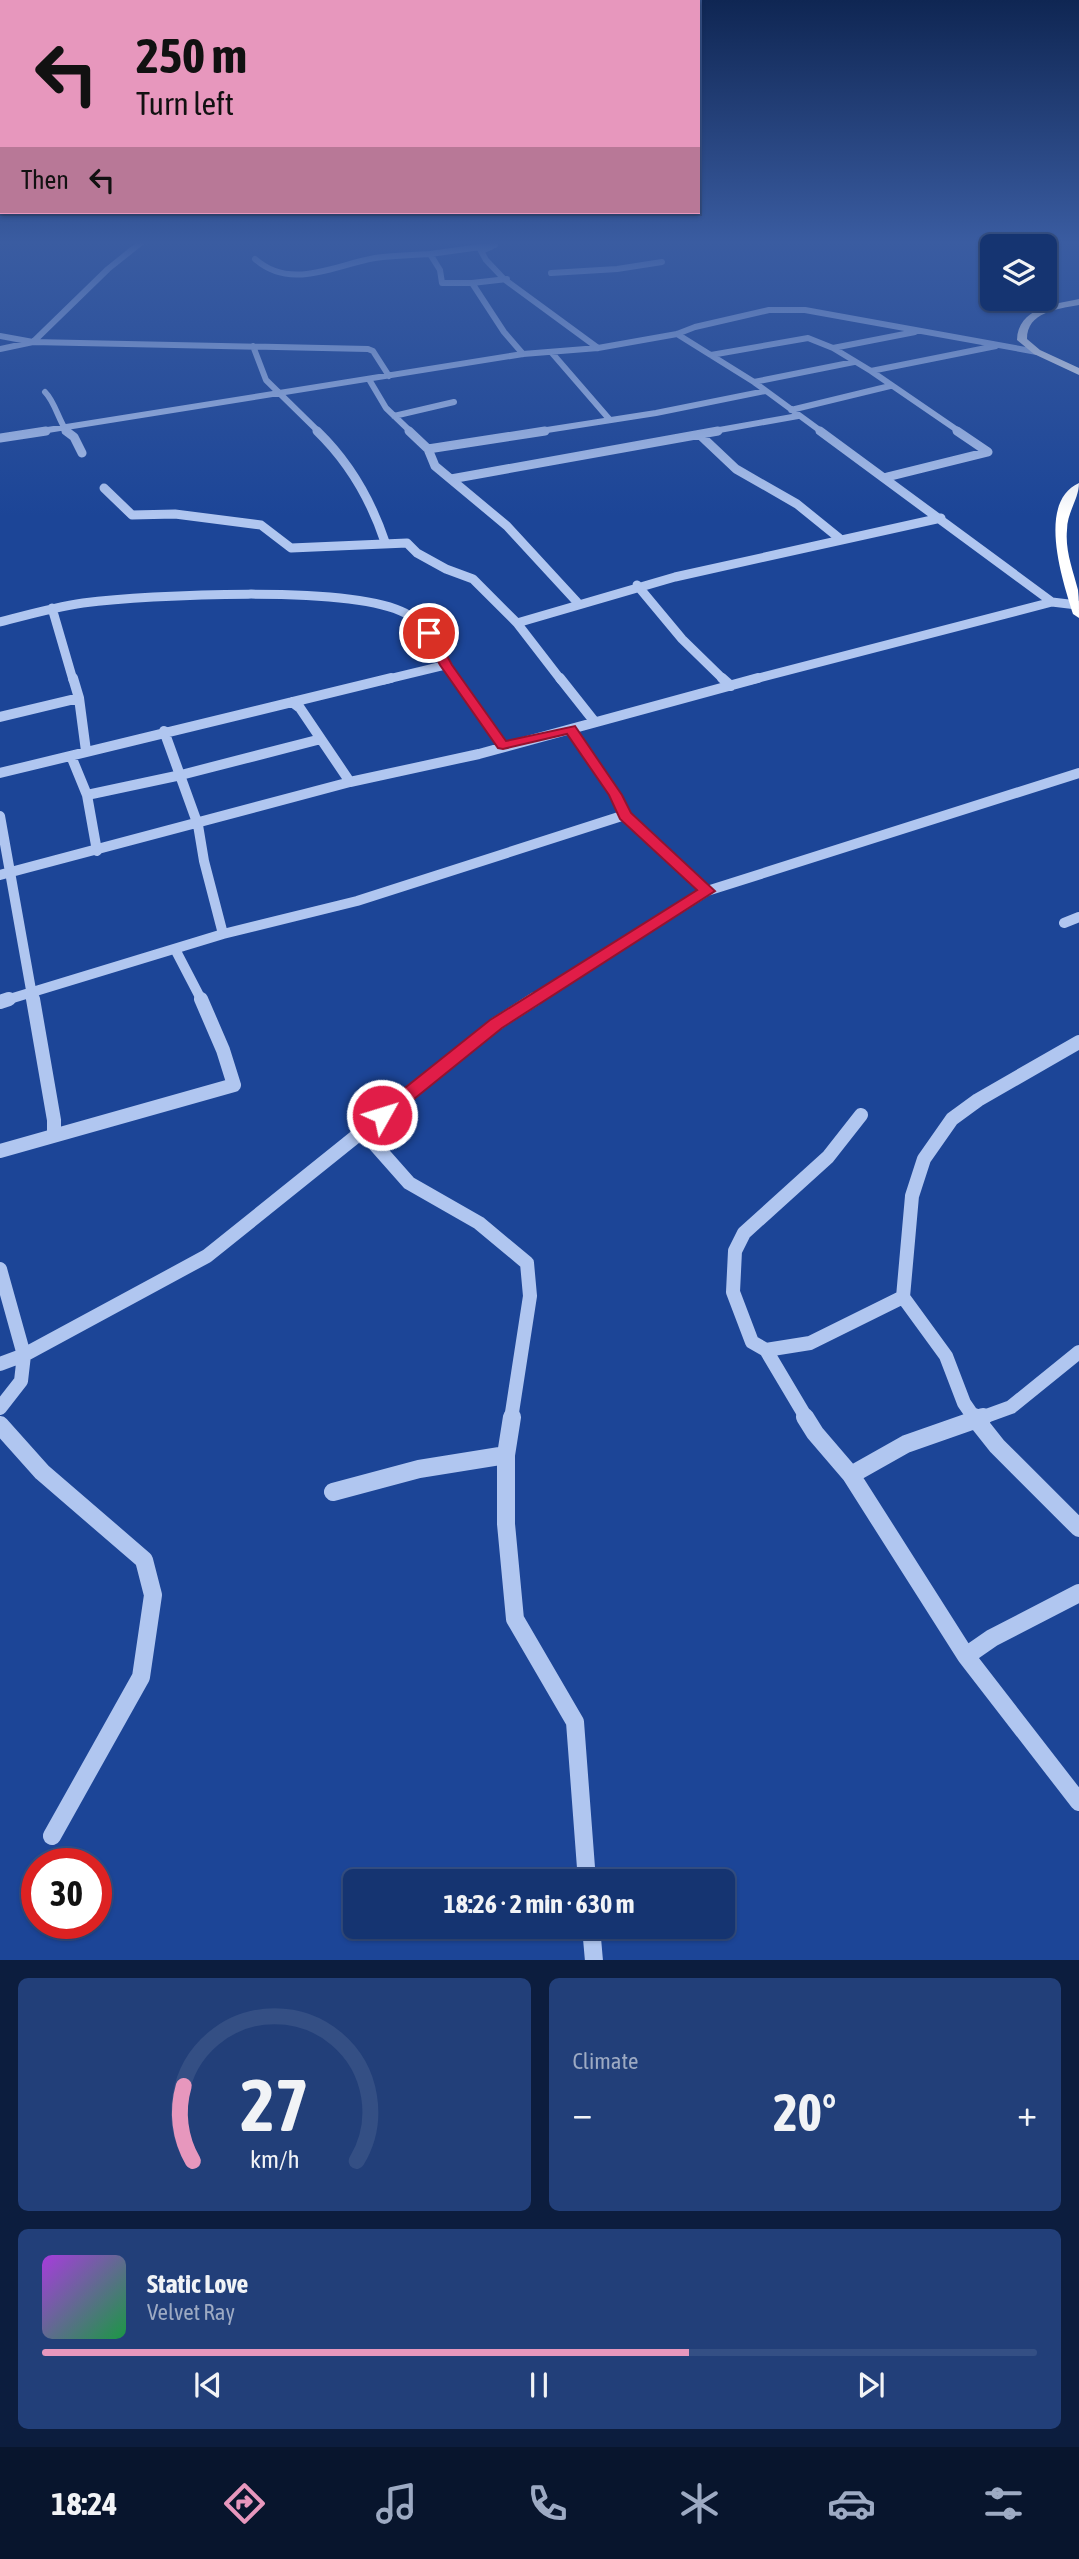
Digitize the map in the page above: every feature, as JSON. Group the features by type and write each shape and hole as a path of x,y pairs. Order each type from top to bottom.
{"highway":[{"path":"1021,332 1022,340 1037,352 1078,370"},
{"path":"1078,610 1059,533 1062,514 1071,495 1079,486"}],"street":[{"path":"0,349 33,342 43,332"},
{"path":"504,332 523,354"},
{"path":"574,332 598,348"},
{"path":"0,438 369,381 523,354 598,348 681,332"},
{"path":"834,348 908,332"},
{"path":"932,332 1037,352"},
{"path":"677,334 754,382 887,477 1052,602 1078,610"},
{"path":"0,336 33,342 368,349 373,351 389,376"},
{"path":"711,355 808,338 834,348 871,371 988,452 887,477"},
{"path":"254,346 265,380 323,436 358,479 377,518 385,542"},
{"path":"871,371 996,346"},
{"path":"552,353 610,420"},
{"path":"754,382 854,362"},
{"path":"369,381 386,408 428,449 435,466 507,526 577,602"},
{"path":"791,410 890,386"},
{"path":"428,449 610,420 765,391"},
{"path":"45,392 53,400 55,413 74,437 82,453"},
{"path":"394,416 454,402"},
{"path":"451,479 799,416"},
{"path":"701,435 736,469 797,504 839,538"},
{"path":"104,488 115,494 126,513 131,515 175,514 261,525 290,548 407,543 416,554 473,579 517,623 594,721"},
{"path":"517,623 577,602 637,586 941,517"},
{"path":"637,586 682,639 731,686"},
{"path":"0,622 52,608 148,598 355,598 404,611 429,633 446,665 503,746"},
{"path":"5,874 198,825 350,782 479,754 594,721 1052,602"},
{"path":"52,608 79,698 86,751"},
{"path":"0,773 163,731 446,665"},
{"path":"0,717 79,698"},
{"path":"292,702 300,708 350,782"},
{"path":"571,729 615,795 625,816 707,891"},
{"path":"163,731 198,825 204,861 223,934"},
{"path":"87,795 181,775 321,739"},
{"path":"71,756 87,795 97,850"},
{"path":"0,1364 24,1355 207,1256 496,1024 707,891 1079,772"},
{"path":"0,816 5,874 31,992 54,1120 54,1135"},
{"path":"0,1002 176,951 223,934 357,901 625,816"},
{"path":"1064,923 1079,917"},
{"path":"0,1151 234,1085 221,1041 176,951"},
{"path":"1079,1042 978,1100 951,1119 923,1159 912,1196 903,1297 946,1356 964,1403 977,1421 997,1446 1079,1528"},
{"path":"861,1115 828,1157 744,1233 735,1251 733,1292 752,1342 766,1350 815,1433 851,1475 966,1656 1079,1802"},
{"path":"363,1131 409,1183 479,1223 527,1263 530,1296 506,1455 506,1524 515,1619 575,1723 586,1869"},
{"path":"0,1269 24,1355 21,1381 0,1408"},
{"path":"766,1350 810,1343 903,1297"},
{"path":"851,1475 906,1444 1011,1407 1079,1352"},
{"path":"0,1425 42,1472 144,1560 153,1595 141,1677 52,1836"},
{"path":"333,1492 376,1478 432,1465 506,1455"},
{"path":"966,1656 992,1638 1079,1593"},
{"path":"592,1939 594,1960"}],"route":[{"path":"382,1115 496,1024 707,891 625,816 615,795 571,729 503,746 446,665 429,633"}]}
